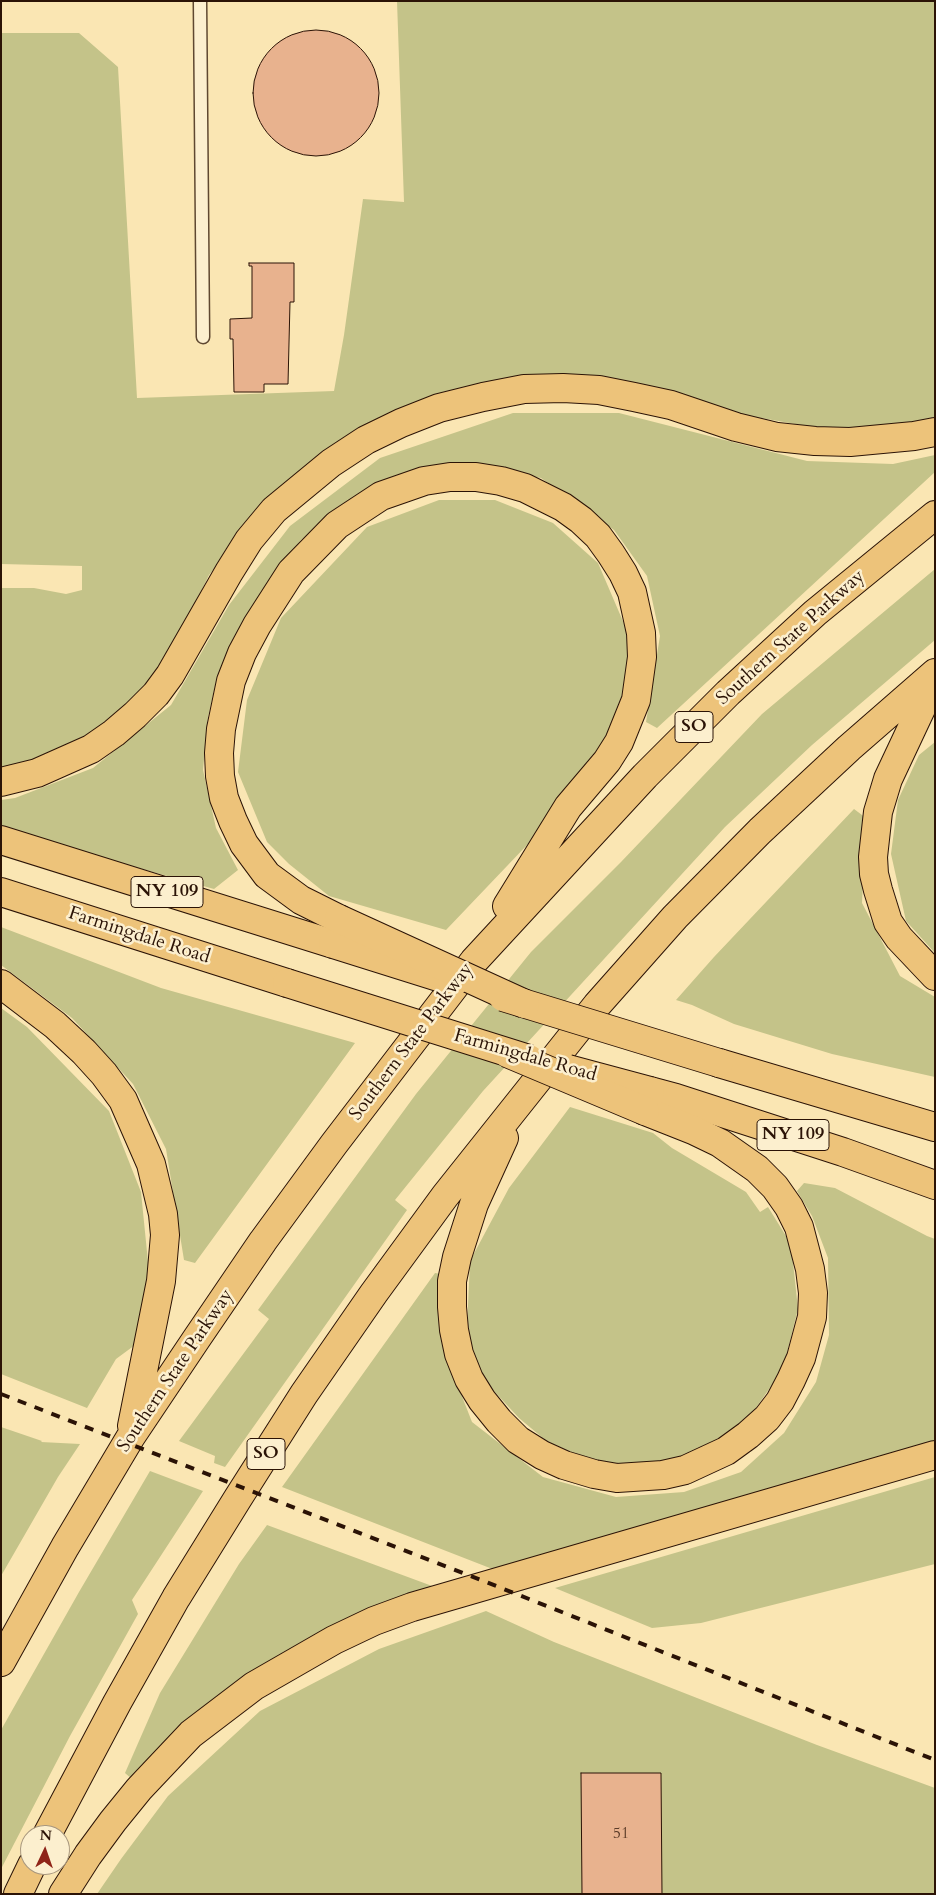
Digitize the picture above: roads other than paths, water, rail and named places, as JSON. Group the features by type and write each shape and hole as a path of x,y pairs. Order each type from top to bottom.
{"main road":[{"path":"1,782 37,773 91,749 114,733 156,694 170,675 249,540 274,510 332,462 366,440 401,423 439,408 483,396 524,389 563,388 599,390 671,405 736,427 777,437 850,442 914,436 935,432"},
{"path":"336,931 301,900 267,875 244,844 227,806 220,776 220,729 231,681 242,653 257,625 291,572 338,525 381,496 424,481 450,477 493,480 525,488 563,507 598,536 611,554 632,592 638,614 642,656 636,700 619,742 607,761 568,807 474,960"},
{"name":"Southern State Parkway","path":"1,1662 65,1547 130,1438 268,1234 411,1041 474,960 645,776 728,693 815,613 935,515"},
{"name":"SO","path":"52,1825 117,1703 176,1598 304,1394 374,1293 445,1196 596,1005 675,917 760,831 849,748 935,673"},
{"path":"935,679 888,779 878,812 873,857 874,874 888,922 898,938 935,976"},
{"name":"NY 109","path":"1,840 336,931 525,1004 935,1127"},
{"name":"Farmingdale Road","path":"1,892 507,1053 647,1101"},
{"path":"1,984 55,1025 104,1074 123,1100 156,1181 165,1235 163,1258 130,1438"},
{"path":"523,1096 474,1204 457,1257 452,1281 452,1307 459,1354 469,1379 482,1400 518,1440 542,1455 564,1465 594,1474 618,1478 662,1475 685,1470 726,1451 748,1435 767,1418 780,1401 791,1380 808,1337 812,1316 813,1293 805,1247 799,1227 792,1213 775,1187 757,1168 720,1143 693,1130 647,1101"},
{"name":"NY 109","path":"647,1101 676,1098 843,1152 935,1185"},
{"path":"63,1894 113,1821 139,1789 191,1734 254,1686 334,1640 374,1621 412,1607 935,1455"},
{"path":"18,1894 27,1875"}],"lane":[{"path":"200,1 203,337"}],"railway":[{"path":"1,1394 481,1580 935,1760"}]}
